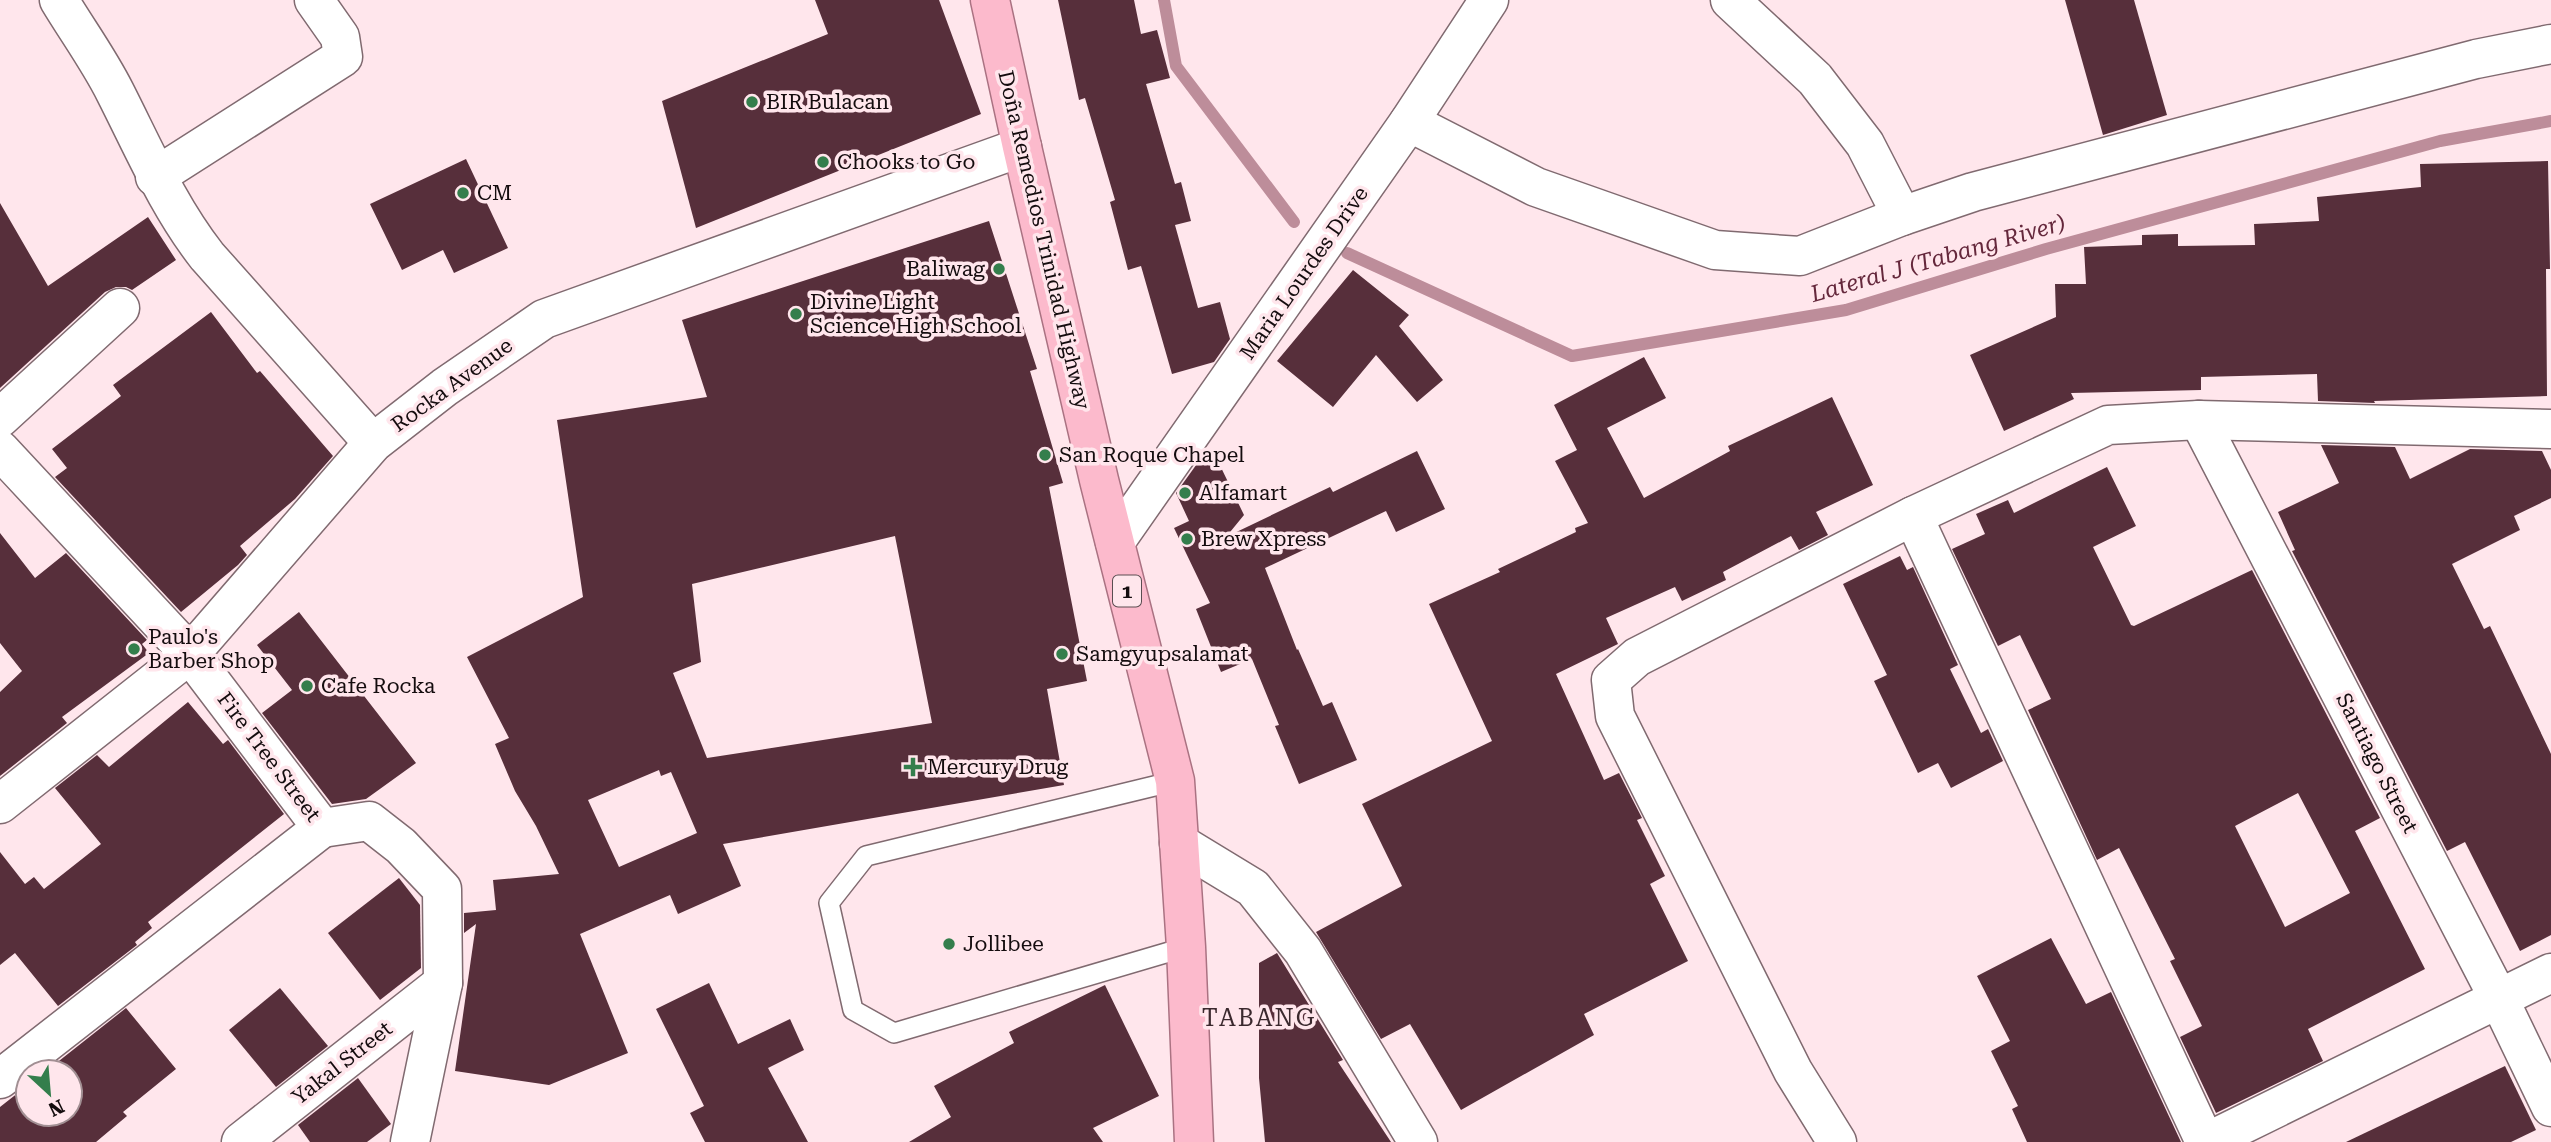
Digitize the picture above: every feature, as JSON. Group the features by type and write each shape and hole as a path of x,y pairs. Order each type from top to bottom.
{"highway":[{"name":"Doña Remedios Trinidad Highway","path":"990,0 1115,542 1175,781 1186,947 1194,1142"}],"street":[{"path":"59,0 114,90 155,177 183,226 373,443"},
{"path":"155,177 343,57 340,37 314,0"},
{"name":"Maria Lourdes Drive","path":"1115,542 1409,122 1489,0"},
{"path":"1730,0 1815,79 1865,144 1902,216"},
{"path":"1409,122 1536,187 1715,250 1800,257 1902,216 1973,192 2476,59 2551,44"},
{"name":"Rocka Avenue","path":"0,804 190,654 373,443 444,387 544,319 1022,147"},
{"path":"0,418 120,309"},
{"path":"1837,1142 1793,1071 1615,716 1611,680 1637,657 1913,516 2108,425 2199,420 2551,430"},
{"name":"Santiago Street","path":"2199,420 2499,999 2551,1108"},
{"name":"Fire Tree Street","path":"0,450 190,654 322,828 369,821 401,846 442,889 443,983 410,1142"},
{"path":"1913,516 2206,1142 2551,973"},
{"path":"0,1079 322,828"},
{"path":"1179,843 1253,888 1303,951 1418,1142"},
{"name":"Yakal Street","path":"241,1142 443,983"}],"lane":[{"path":"1175,781 866,856 829,903 853,1010 894,1033 1186,947"}],"building":[{"path":"815,0 939,0 981,114 696,228 662,101 828,34"},
{"path":"1058,0 1134,0 1141,34 1157,30 1170,78 1146,84 1175,184 1181,182 1191,221 1175,225 1198,308 1220,302 1230,339 1214,362 1172,374 1141,266 1128,270 1110,202 1115,200 1085,98 1079,100"},
{"path":"2065,0 2134,0 2167,115 2103,135"},
{"path":"466,159 508,248 454,273 443,250 402,270 370,204"},
{"path":"2548,161 2550,269 2546,269 2547,396 2374,401 2375,403 2318,401 2317,374 2201,377 2201,390 2071,393 2074,399 2004,431 1970,355 2056,317 2055,284 2086,284 2084,247 2142,245 2142,235 2178,234 2178,246 2255,245 2254,224 2319,221 2317,197 2421,187 2420,164"},
{"path":"0,203 48,286 148,217 176,260 132,290 116,287 105,292 0,388"},
{"path":"989,221 1037,369 1030,371 1063,483 1049,487 1087,681 1047,689 1064,785 723,844 741,886 678,914 670,895 580,934 628,1053 549,1085 455,1071 476,924 464,933 464,913 496,910 493,880 559,874 536,826 515,791 495,744 509,738 467,657 583,597 557,420 707,397 682,320","holes":["895,536 932,723 707,758 673,673 701,662 692,584","659,770 661,776 671,772 697,833 619,867 588,800"]},
{"path":"1353,270 1409,315 1399,326 1443,380 1417,402 1376,355 1333,407 1277,361"},
{"path":"211,312 257,373 260,371 333,456 295,499 240,546 247,555 238,565 181,612 55,477 67,468 52,449 121,396 113,385"},
{"path":"1644,357 1666,398 1607,428 1644,498 1730,451 1728,446 1832,397 1873,485 1816,512 1828,535 1799,550 1791,536 1723,572 1726,580 1682,601 1675,587 1606,618 1618,644 1556,674 1604,780 1619,773 1642,818 1637,820 1665,876 1650,884 1688,961 1584,1014 1594,1035 1461,1110 1410,1024 1381,1039 1316,932 1402,886 1362,804 1492,741 1429,604 1500,572 1498,569 1576,532 1575,528 1588,523 1555,461 1577,450 1554,405"},
{"path":"2321,445 2395,447 2410,479 2470,449 2542,451 2551,470 2551,498 2514,516 2520,530 2452,564 2484,629 2490,626 2551,754 2551,935 2520,951 2465,842 2447,851 2292,551 2295,550 2278,512 2339,483"},
{"path":"1417,451 1445,509 1396,532 1386,511 1265,568 1297,650 1323,706 1332,702 1357,760 1299,784 1252,659 1221,672 1196,609 1210,603 1174,528 1189,521 1176,493 1199,461 1214,453 1244,515 1226,537 1330,487 1333,492"},
{"path":"2107,467 2136,526 2093,547 2131,625 2134,626 2252,570 2380,818 2355,831 2425,969 2308,1029 2323,1061 2216,1113 2180,1037 2202,1026 2170,961 2175,959 2119,848 2097,860 2028,710 2051,699 2020,635 1998,646 1952,549 1985,534 1976,514 2008,500 2014,513","holes":["2298,793 2350,893 2285,927 2235,826"]},
{"path":"0,533 35,578 66,553 147,640 142,644 149,653 62,717 67,723 0,776 0,692 22,671 0,643"},
{"path":"1900,556 1907,570 1913,567 1958,665 1950,669 1981,733 1988,729 2003,761 1951,788 1938,763 1918,773 1874,681 1887,675 1843,584"},
{"path":"299,612 416,763 366,799 332,804 262,713 292,690 257,645"},
{"path":"188,702 223,744 228,740 284,814 148,922 152,928 135,942 137,945 58,1006 15,953 0,965 0,852 25,884 34,877 44,889 101,844 55,788 97,755 109,767"},
{"path":"399,878 420,905 421,968 380,1000 328,933"},
{"path":"2051,938 2086,1004 2111,992 2181,1142 2027,1142 2012,1109 2018,1106 1991,1051 2010,1041 1977,976"},
{"path":"1277,953 1343,1060 1338,1062 1391,1142 1265,1142 1259,1078 1259,963"},
{"path":"709,983 738,1044 790,1019 804,1050 768,1068 808,1142 705,1142 690,1113 704,1106 656,1009"},
{"path":"1105,985 1159,1096 1093,1128 1103,1142 909,1142 951,1117 934,1086 1014,1043 1009,1032"},
{"path":"280,988 328,1046 276,1087 229,1030"},
{"path":"126,1008 176,1069 123,1112 127,1116 96,1142 0,1142 0,1107 14,1096 14,1128 84,1128 84,1058 63,1058"},
{"path":"2505,1066 2536,1130 2511,1142 2346,1142"},
{"path":"358,1078 391,1124 367,1142 310,1142 298,1125"}],"waterway":[{"name":"Lateral J (Tabang River)","path":"1164,0 1176,66 1294,222"},
{"name":"Lateral J (Tabang River)","path":"1347,253 1572,356 1846,310 2046,249 2440,141 2551,121"}],"place":[{"name":"BIR Bulacan","path":"752,102"},
{"name":"Chooks to Go","path":"823,162"},
{"name":"CM","path":"463,193"},
{"name":"Baliwag","path":"999,269"},
{"name":"Divine Light Science High School","path":"796,314"},
{"name":"San Roque Chapel","path":"1045,455"},
{"name":"Alfamart","path":"1185,493"},
{"name":"Brew Xpress","path":"1187,539"},
{"name":"Paulo's Barber Shop","path":"134,649"},
{"name":"Samgyupsalamat","path":"1062,654"},
{"name":"Cafe Rocka","path":"307,686"},
{"name":"Mercury Drug","path":"913,767"},
{"name":"Jollibee","path":"949,944"}],"district":[{"name":"TABANG","path":"1259,1018"}]}
